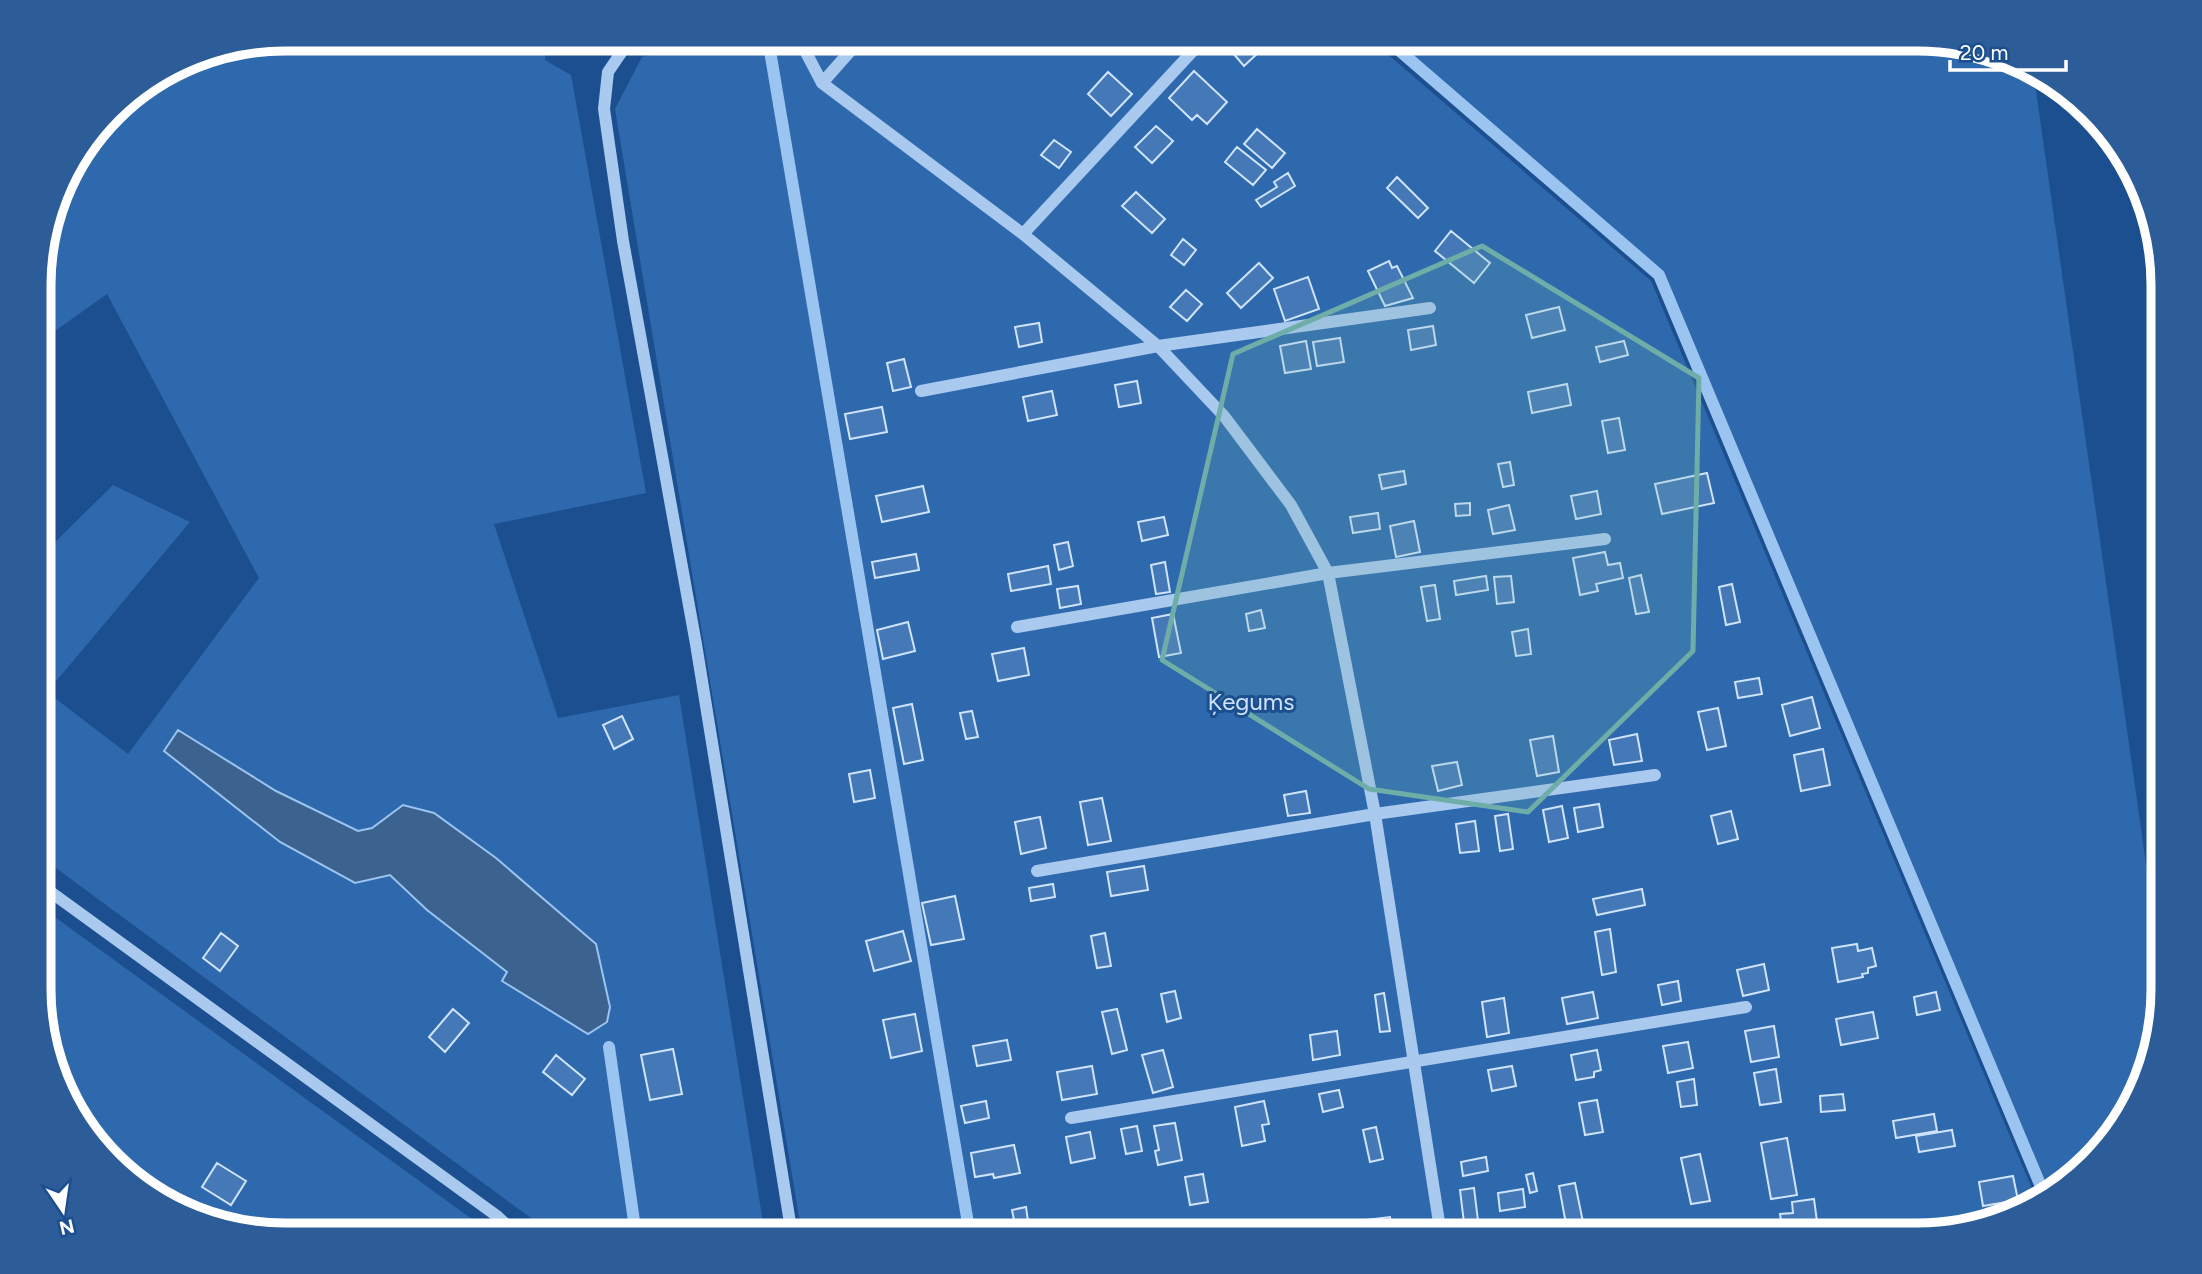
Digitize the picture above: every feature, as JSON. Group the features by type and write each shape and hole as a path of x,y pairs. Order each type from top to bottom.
{"street":[{"path":"622,51 608,72 604,109 622,241 696,644 790,1223"},
{"path":"806,51 822,83 1023,234 1158,346 1224,416 1291,505 1328,573 1375,814 1439,1223"},
{"path":"822,83 850,51"},
{"path":"1023,234 1192,51"},
{"path":"921,391 1158,346 1430,308"},
{"path":"1017,627 1328,573 1605,539"},
{"path":"1037,871 1375,814 1655,775"},
{"path":"51,893 504,1223"},
{"path":"1071,1118 1746,1007"}],"highlighted area":[{"path":"1482,246 1699,378 1693,651 1528,812 1369,789 1162,660 1233,354"}],"green space":[{"path":"270,51 546,51 545,60 571,75 646,493 494,524 558,718 679,695 763,1223 538,1223 51,864 51,695 128,754 259,578 107,294 51,334 53,255 63,210 82,168 109,131 131,109 168,82 210,63"},
{"name":"Ķegums","path":"666,51 1384,51 1651,281 2033,1192 1992,1211 1932,1223 800,1223 615,109 642,57"},
{"path":"1400,51 1917,51 1977,59 2035,83 2151,899 2151,1004 2139,1064 2120,1106 2103,1132 2071,1165 2041,1187 1659,275"},
{"path":"113,485 190,522 51,687 51,546"},
{"path":"51,914 477,1223 255,1221 196,1205 155,1184 109,1143 90,1119 63,1064 53,1019"}],"shaded area":[{"path":"178,730 276,791 358,831 372,828 403,805 434,813 496,858 596,944 610,1007 607,1022 588,1034 502,981 507,972 427,910 390,875 355,883 280,842 164,751"}],"building":[{"path":"1231,51 1258,51 1259,52 1244,66"},
{"path":"1194,71 1227,102 1207,124 1197,115 1192,120 1169,98"},
{"path":"1108,72 1132,94 1111,116 1088,94"},
{"path":"1156,126 1173,141 1152,163 1135,147"},
{"path":"1257,129 1285,153 1272,168 1244,144"},
{"path":"1054,140 1071,152 1059,168 1041,155"},
{"path":"1237,147 1266,170 1253,185 1225,162"},
{"path":"1288,173 1295,186 1261,207 1256,200 1277,187 1274,182"},
{"path":"1397,177 1428,208 1418,218 1387,188"},
{"path":"1136,192 1165,219 1152,233 1122,206"},
{"path":"1451,231 1490,263 1474,283 1435,251"},
{"path":"1183,239 1196,250 1184,265 1171,255"},
{"path":"1389,261 1392,268 1397,266 1413,298 1385,306 1368,271"},
{"path":"1259,263 1273,278 1241,308 1227,293"},
{"path":"1308,277 1319,309 1285,321 1274,289"},
{"path":"1186,290 1202,304 1187,321 1170,307"},
{"path":"1559,307 1565,330 1532,338 1526,315"},
{"path":"1039,323 1042,342 1019,347 1015,327"},
{"path":"1433,326 1436,345 1411,350 1408,330"},
{"path":"1340,338 1344,362 1317,366 1313,342"},
{"path":"1306,341 1311,369 1285,373 1280,346"},
{"path":"1624,341 1628,355 1600,362 1596,347"},
{"path":"904,359 911,387 893,391 887,363"},
{"path":"1137,381 1141,403 1119,407 1115,385"},
{"path":"1567,384 1571,405 1532,413 1528,392"},
{"path":"1052,391 1057,415 1028,421 1023,397"},
{"path":"882,407 887,432 850,439 845,414"},
{"path":"1619,418 1625,450 1608,453 1602,421"},
{"path":"1510,462 1514,485 1503,487 1498,464"},
{"path":"1404,471 1406,484 1382,489 1379,475"},
{"path":"1707,473 1714,503 1662,514 1655,484"},
{"path":"923,486 929,512 882,522 876,496"},
{"path":"1597,491 1601,514 1576,519 1571,496"},
{"path":"1470,503 1470,515 1456,516 1455,504"},
{"path":"1509,505 1515,530 1493,534 1488,510"},
{"path":"1378,513 1380,529 1353,533 1350,517"},
{"path":"1164,517 1168,535 1142,541 1138,522"},
{"path":"1414,521 1420,552 1396,557 1390,526"},
{"path":"1068,542 1073,566 1059,570 1054,545"},
{"path":"1605,552 1608,565 1620,563 1623,578 1596,584 1598,591 1580,595 1573,558"},
{"path":"916,554 919,570 875,578 872,562"},
{"path":"1165,562 1170,592 1156,594 1151,565"},
{"path":"1048,566 1051,584 1011,591 1008,574"},
{"path":"1641,575 1649,612 1636,614 1629,578"},
{"path":"1486,576 1488,590 1456,595 1454,581"},
{"path":"1511,576 1514,602 1497,604 1494,577"},
{"path":"1732,584 1740,622 1726,625 1719,587"},
{"path":"1435,585 1440,619 1427,621 1421,587"},
{"path":"1078,586 1081,604 1060,608 1057,589"},
{"path":"1261,610 1265,628 1249,631 1246,614"},
{"path":"1173,614 1181,653 1159,657 1152,618"},
{"path":"908,622 915,651 883,659 877,630"},
{"path":"1528,629 1531,654 1516,656 1512,632"},
{"path":"1024,648 1029,675 998,681 992,654"},
{"path":"1759,678 1762,694 1738,698 1735,682"},
{"path":"1812,697 1820,728 1790,736 1782,705"},
{"path":"912,704 923,760 904,764 893,708"},
{"path":"1718,708 1726,746 1707,750 1698,712"},
{"path":"972,711 978,737 966,739 960,713"},
{"path":"622,716 633,739 614,749 603,725"},
{"path":"1637,734 1642,761 1614,765 1609,740"},
{"path":"1553,736 1559,772 1537,776 1530,740"},
{"path":"1823,749 1830,785 1801,791 1794,755"},
{"path":"1457,762 1462,785 1438,791 1432,766"},
{"path":"870,770 875,798 854,802 849,774"},
{"path":"1306,791 1310,813 1288,816 1284,795"},
{"path":"1102,798 1111,841 1088,845 1080,802"},
{"path":"1599,804 1603,827 1578,832 1574,808"},
{"path":"1562,806 1568,838 1549,842 1543,810"},
{"path":"1731,811 1738,839 1718,844 1711,816"},
{"path":"1508,814 1513,849 1500,851 1495,816"},
{"path":"1040,817 1046,848 1021,854 1015,822"},
{"path":"1475,821 1479,851 1460,853 1456,824"},
{"path":"1144,866 1148,890 1111,896 1107,872"},
{"path":"1053,884 1055,897 1031,901 1029,888"},
{"path":"1642,889 1645,905 1597,915 1593,899"},
{"path":"955,896 964,939 931,945 922,903"},
{"path":"1610,929 1616,972 1602,975 1595,932"},
{"path":"903,931 911,961 874,971 866,941"},
{"path":"221,933 238,946 220,971 203,958"},
{"path":"1105,933 1111,966 1097,968 1091,936"},
{"path":"1857,944 1858,951 1872,948 1876,966 1868,968 1868,973 1862,974 1863,977 1838,982 1832,948"},
{"path":"1764,964 1769,990 1743,996 1737,970"},
{"path":"1678,981 1681,1001 1662,1005 1658,985"},
{"path":"1175,991 1181,1018 1167,1022 1161,994"},
{"path":"1593,992 1598,1018 1567,1024 1562,998"},
{"path":"1936,992 1940,1010 1917,1015 1914,997"},
{"path":"1384,993 1390,1031 1380,1032 1375,995"},
{"path":"1504,998 1509,1033 1487,1037 1482,1002"},
{"path":"453,1009 469,1023 445,1052 429,1037"},
{"path":"1117,1009 1127,1050 1112,1054 1102,1012"},
{"path":"1873,1012 1878,1038 1841,1045 1836,1019"},
{"path":"915,1014 922,1051 891,1058 883,1020"},
{"path":"1774,1026 1779,1057 1751,1062 1745,1031"},
{"path":"1337,1031 1340,1055 1313,1060 1310,1035"},
{"path":"1007,1040 1011,1060 977,1066 973,1046"},
{"path":"1688,1042 1693,1068 1668,1073 1663,1046"},
{"path":"673,1049 682,1094 650,1100 641,1055"},
{"path":"1163,1050 1173,1087 1153,1093 1142,1055"},
{"path":"1597,1050 1601,1070 1594,1072 1594,1077 1576,1080 1571,1055"},
{"path":"556,1055 585,1079 572,1095 543,1072"},
{"path":"1092,1066 1097,1094 1062,1100 1057,1072"},
{"path":"1512,1066 1516,1086 1492,1091 1488,1070"},
{"path":"1776,1069 1781,1102 1760,1105 1754,1073"},
{"path":"1694,1079 1697,1105 1681,1107 1677,1082"},
{"path":"1339,1090 1343,1107 1323,1112 1319,1094"},
{"path":"1843,1094 1845,1110 1821,1112 1820,1096"},
{"path":"1597,1100 1603,1132 1585,1135 1579,1103"},
{"path":"986,1101 989,1118 965,1123 961,1106"},
{"path":"1264,1101 1269,1124 1262,1125 1265,1141 1242,1146 1235,1107"},
{"path":"1934,1114 1937,1131 1896,1138 1893,1121"},
{"path":"1175,1123 1182,1160 1158,1165 1155,1151 1159,1150 1154,1126"},
{"path":"1137,1126 1142,1151 1126,1154 1121,1129"},
{"path":"1376,1127 1383,1159 1370,1162 1363,1130"},
{"path":"1952,1130 1955,1146 1919,1152 1916,1136"},
{"path":"1090,1132 1095,1158 1071,1163 1066,1137"},
{"path":"1787,1138 1797,1195 1771,1199 1761,1143"},
{"path":"1014,1145 1020,1173 994,1178 993,1174 975,1177 971,1153"},
{"path":"1700,1154 1710,1201 1691,1204 1681,1158"},
{"path":"1486,1157 1488,1171 1463,1176 1461,1162"},
{"path":"217,1163 246,1181 231,1205 202,1187"},
{"path":"1533,1173 1537,1191 1530,1193 1526,1175"},
{"path":"1203,1174 1208,1202 1190,1205 1185,1177"},
{"path":"2013,1176 2018,1200 1983,1206 1979,1182"},
{"path":"1575,1183 1583,1223 1566,1223 1559,1186"},
{"path":"1474,1188 1478,1223 1464,1223 1460,1190"},
{"path":"1523,1189 1525,1207 1500,1211 1498,1193"},
{"path":"1814,1199 1817,1223 1781,1223 1780,1214 1793,1213 1792,1202"},
{"path":"1026,1207 1028,1223 1015,1223 1012,1210"},
{"path":"1390,1217 1391,1223 1356,1223"}],"waterway":[{"path":"770,51 968,1223"},
{"path":"1400,51 1659,275 2041,1187"},
{"path":"609,1047 634,1223"}]}
